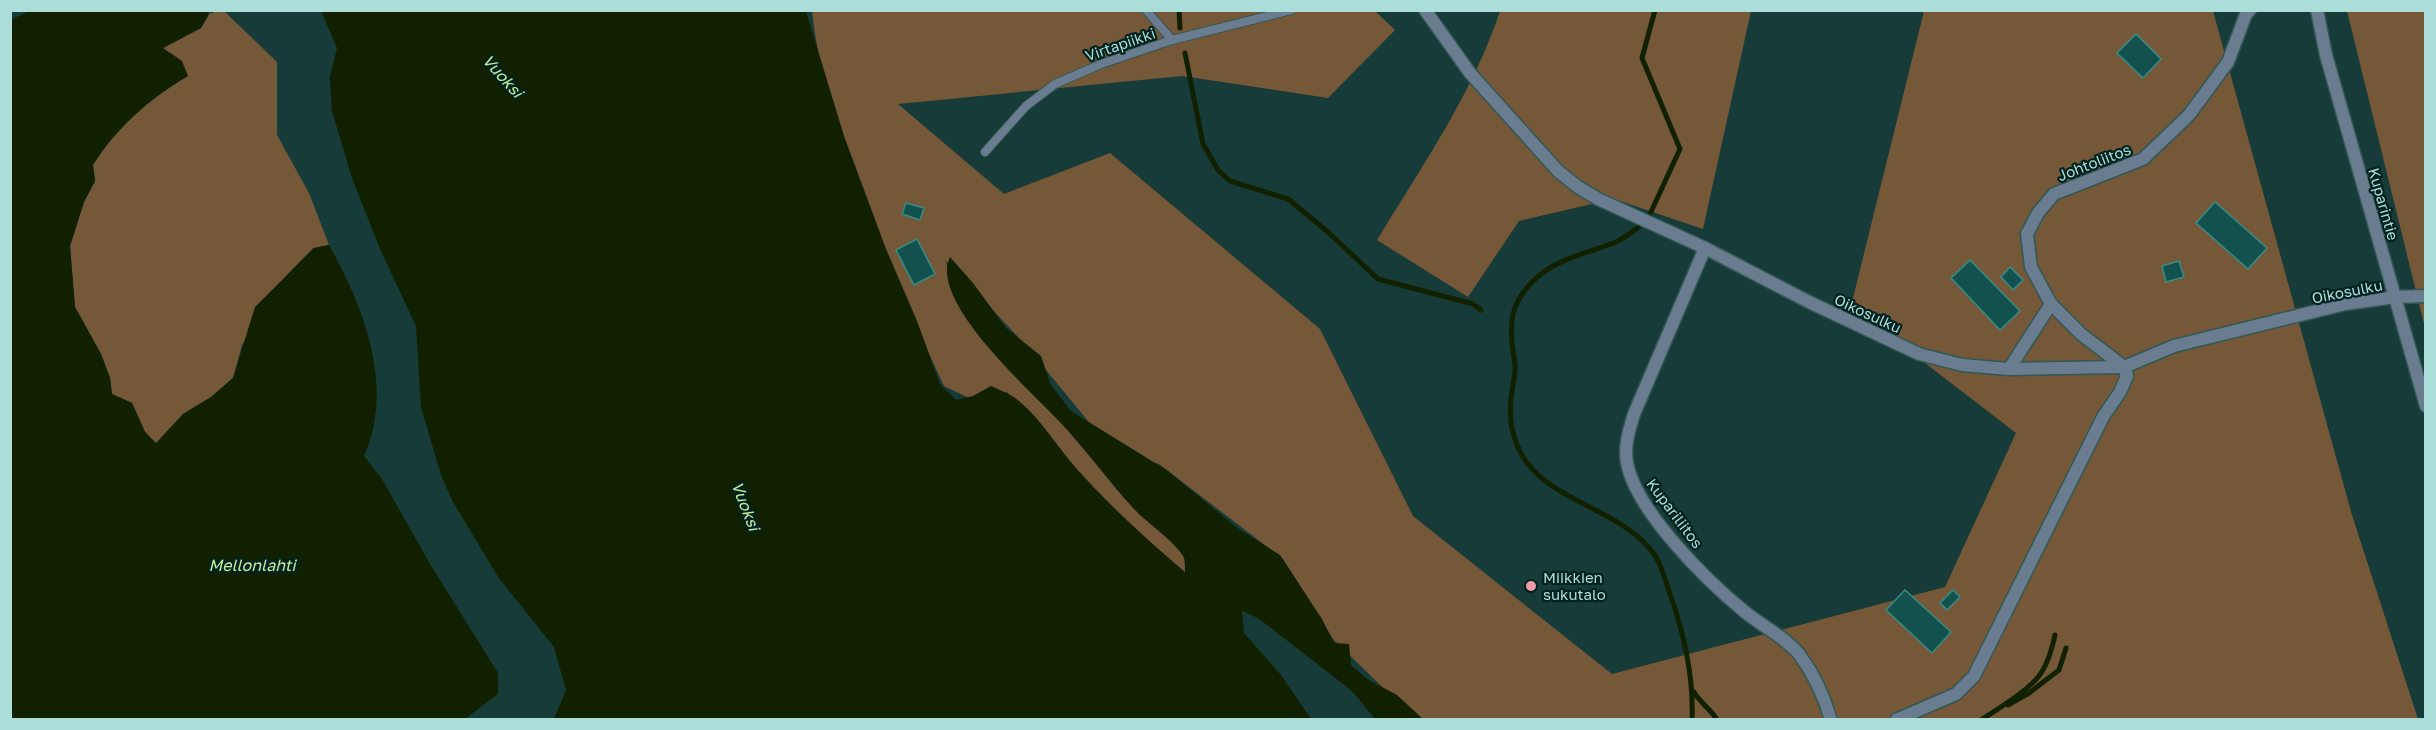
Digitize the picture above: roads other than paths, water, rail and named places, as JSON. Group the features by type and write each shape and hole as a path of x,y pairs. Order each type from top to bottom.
{"street":[{"name":"Oikosulku","path":"1425,10 1470,73 1558,171 1598,199 1705,248 1807,301 1919,354 1962,365 2009,369 2124,367 2174,346 2345,304 2395,297 2426,296"},
{"name":"Johtoliitos","path":"2124,367 2081,334 2051,304 2031,267 2027,234 2038,213 2055,194 2143,159 2189,115 2228,62 2246,14 2250,10"},
{"name":"Kuparintie","path":"2317,10 2326,55 2426,406"},
{"name":"Kupariliitos","path":"1705,248 1634,414 1629,431 1627,462 1632,480 1641,497 1657,520 1694,563 1728,597 1798,654 1823,692 1831,720"},
{"path":"2009,369 2051,304"},
{"path":"1896,720 1956,694 1974,676 2103,417 2120,392 2127,376 2124,367"}],"lane":[{"path":"1146,10 1172,40"},
{"name":"Virtapiikki","path":"985,152 1026,106 1055,84 1101,64 1172,40 1291,10"}],"water":[{"name":"Mellonlahti","path":"32,10 205,10 209,14 201,28 163,48 182,61 188,76 147,104 123,126 93,165 95,181 84,202 70,246 75,307 101,354 110,378 112,394 132,403 145,432 156,443 183,414 211,397 233,378 255,307 314,248 329,245 364,321 376,375 377,402 373,429 364,456 382,479 430,564 498,673 498,694 465,719 11,719 10,20"},
{"name":"Vuoksi","path":"321,11 806,11 844,136 940,384 956,400 973,396 991,386 1012,396 1038,420 1076,468 1102,495 1185,572 1181,552 1135,510 1067,430 1005,367 967,320 954,297 947,275 950,257 973,283 1006,328 1041,356 1051,385 1071,411 1168,471 1236,527 1280,555 1322,619 1334,643 1349,644 1351,665 1367,679 1397,695 1423,719 1375,719 1352,691 1258,618 1242,611 1244,633 1281,675 1311,719 554,719 566,690 554,647 498,577 453,502 441,475 421,407 416,326 380,249 352,178 332,111 330,77 337,48"}],"waterway":[{"path":"1179,10 1180,28"},
{"path":"1650,214 1680,149 1642,58 1655,10"},
{"path":"1185,53 1203,144 1218,170 1230,181 1288,199 1328,232 1378,279 1473,304 1481,310"},
{"path":"1639,227 1616,242 1550,268 1530,284 1522,294 1516,304 1511,326 1515,367 1511,418 1517,445 1528,465 1563,493 1623,526 1641,540 1656,557 1683,638 1690,670 1692,720"},
{"path":"1981,720 2034,682 2047,661 2055,635"},
{"path":"2008,705 2029,693 2059,670 2066,648"},
{"path":"1694,692 1717,720"}],"place":[{"name":"Miikkien sukutalo","path":"1531,586"}]}
